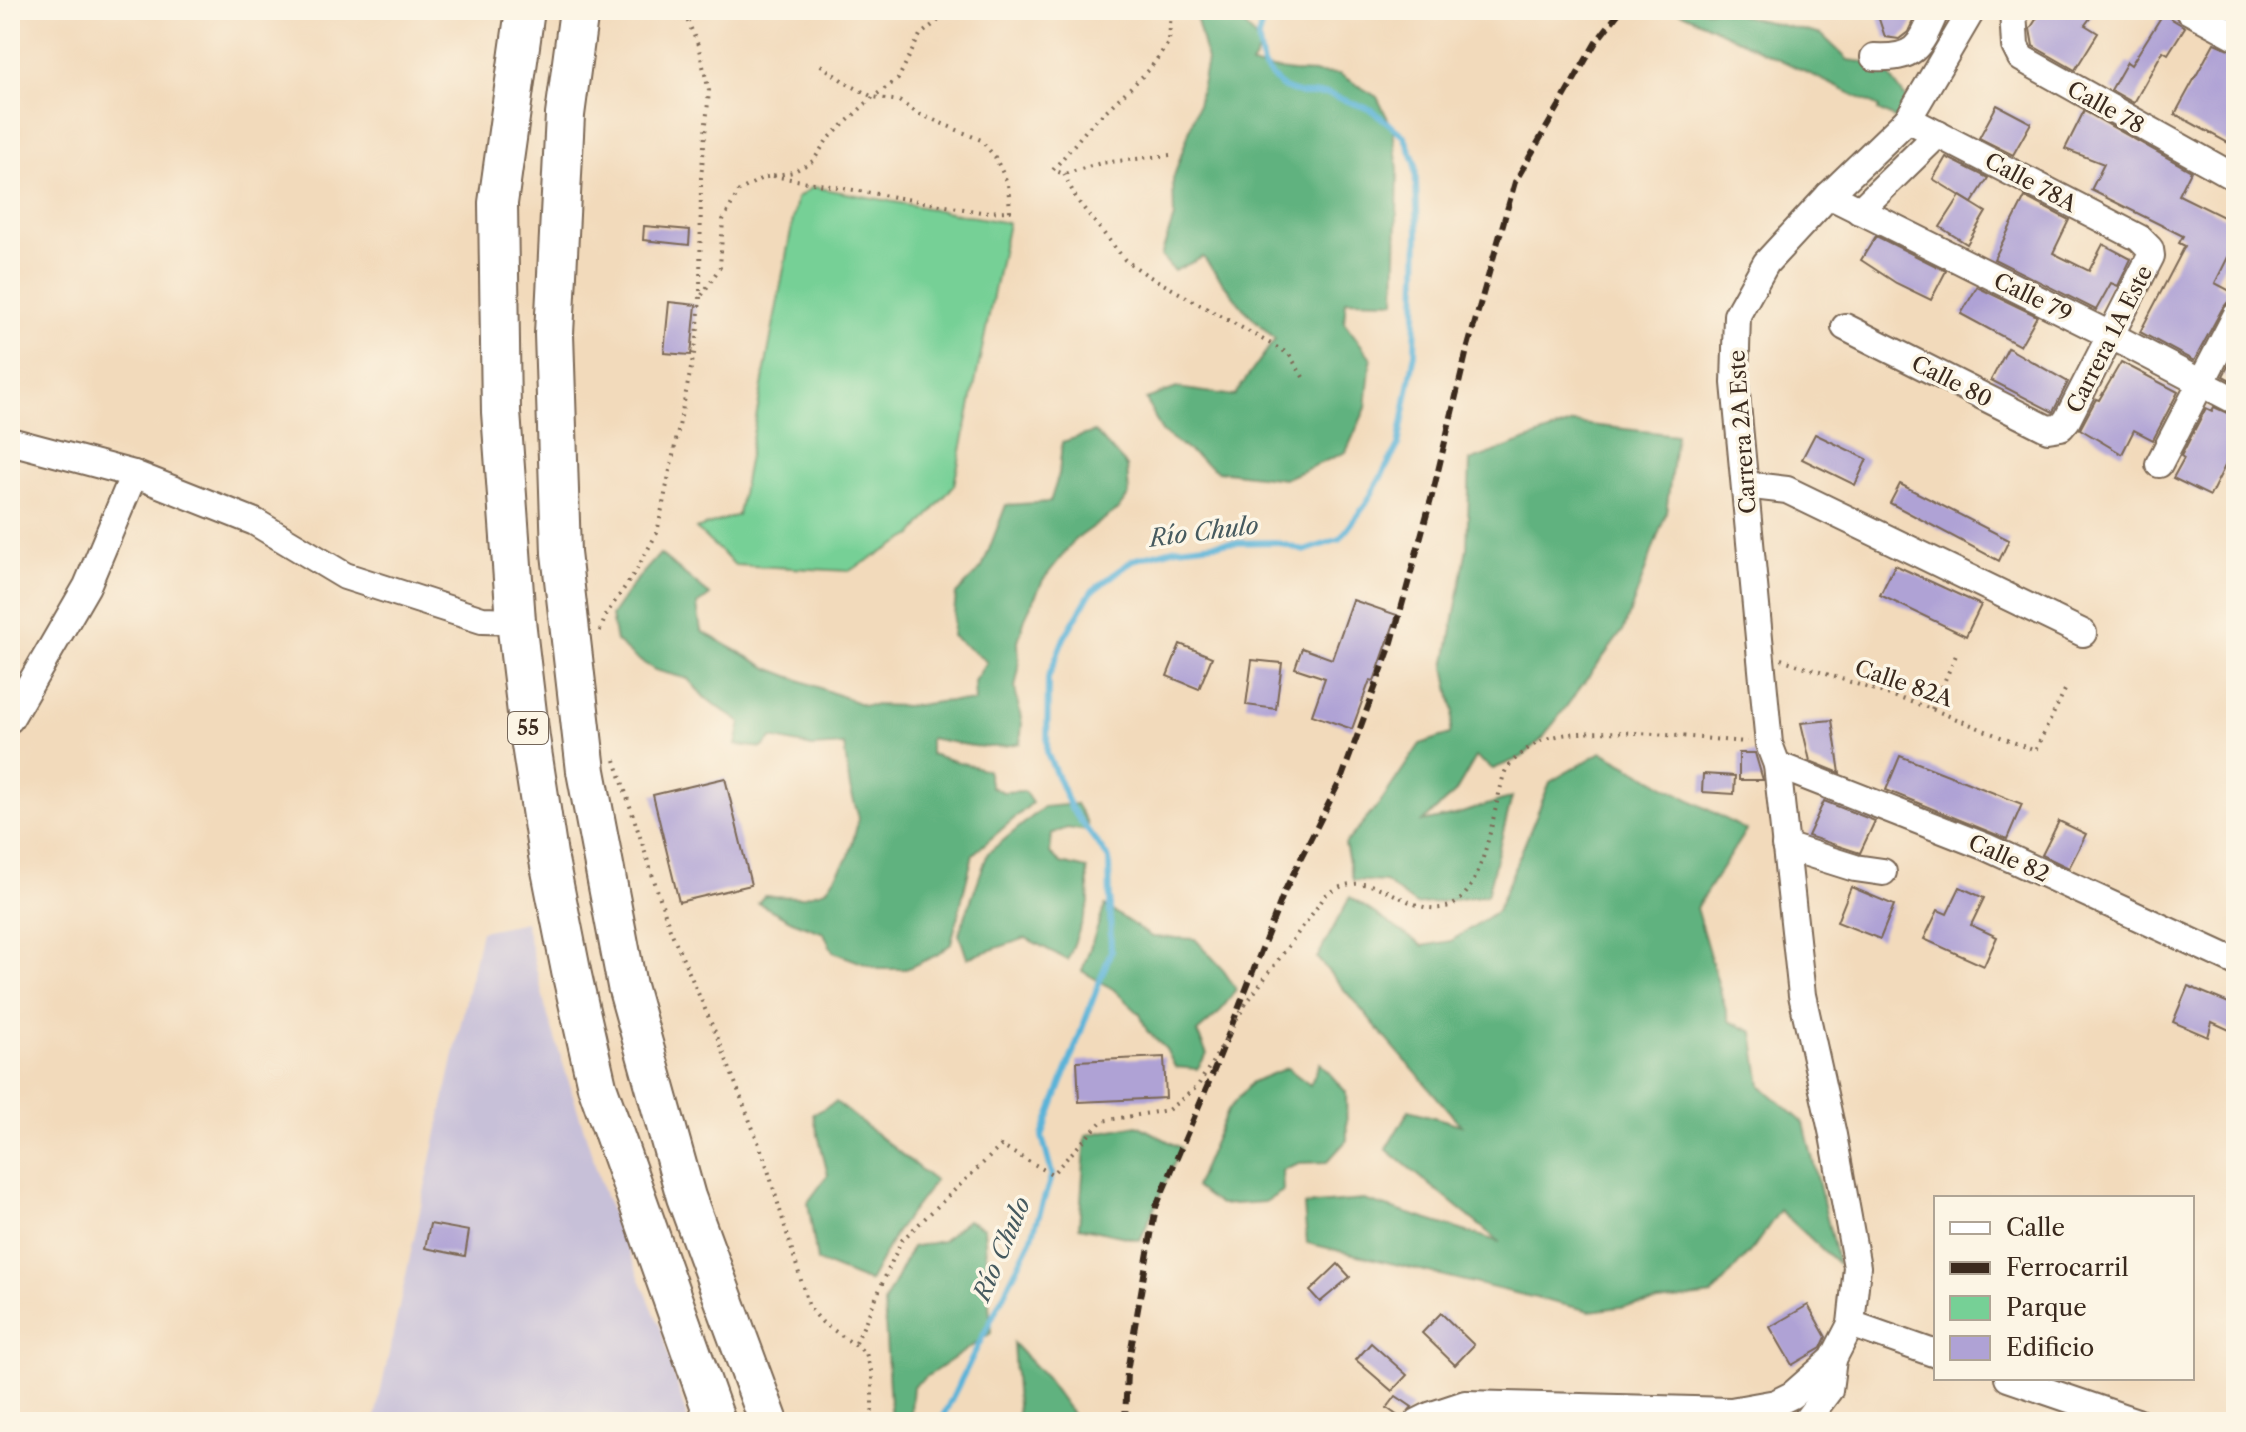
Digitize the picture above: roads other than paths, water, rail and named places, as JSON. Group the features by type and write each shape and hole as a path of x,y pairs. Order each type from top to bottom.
{"highway":[{"name":"55","path":"525,10 498,203 501,412 516,621 530,738 548,855 597,1086 716,1422"},
{"name":"55","path":"579,10 565,115 554,334 561,553 586,771 627,986 686,1197 769,1422"}],"street":[{"path":"1874,57 1898,58 1911,52 1923,38 1936,10"},
{"name":"Carrera 2A Este","path":"1851,1324 1857,1267 1833,1135 1802,995 1760,652 1735,383 1737,315 1766,263 1829,195 1908,119 1972,10"},
{"name":"Calle 78","path":"2013,10 2015,46 2021,58 2236,178"},
{"path":"2188,10 2236,36"},
{"name":"Calle 78A","path":"1908,119 2139,238 2150,249"},
{"path":"1859,211 1938,134"},
{"name":"Calle 79","path":"1829,195 2236,401"},
{"name":"Carrera 1A Este","path":"2061,427 2151,256 2150,249"},
{"path":"2159,464 2236,316"},
{"name":"Calle 80","path":"1845,327 2048,429 2061,427"},
{"path":"10,441 134,474 255,522 345,576 482,620 516,621"},
{"path":"10,719 87,586 134,474"},
{"path":"1745,485 1787,490 2083,633"},
{"name":"Calle 82","path":"1773,754 1986,847 2236,962"},
{"path":"1785,846 1855,868 1883,872"},
{"path":"1805,1422 1829,1390 1833,1359 1851,1324 1934,1353"},
{"path":"1418,1422 1465,1404 1729,1416 1776,1403 1792,1395 1833,1359"},
{"path":"2014,1380 2137,1422"}],"waterway":[{"name":"Río Chulo","path":"940,1422 1031,1240 1052,1174 1042,1136 1111,951 1109,859 1071,808 1047,753 1048,678 1064,638 1091,592 1133,560 1177,548 1224,543 1276,542 1304,551 1340,539 1366,504 1398,446 1415,353 1418,232 1415,162 1404,136 1372,110 1328,94 1301,94 1281,87 1263,66 1258,37 1266,10"}],"railway":[{"path":"1125,1422 1127,1371 1156,1207 1285,890 1342,777 1392,642 1467,350 1515,182 1596,42 1621,10"}]}
